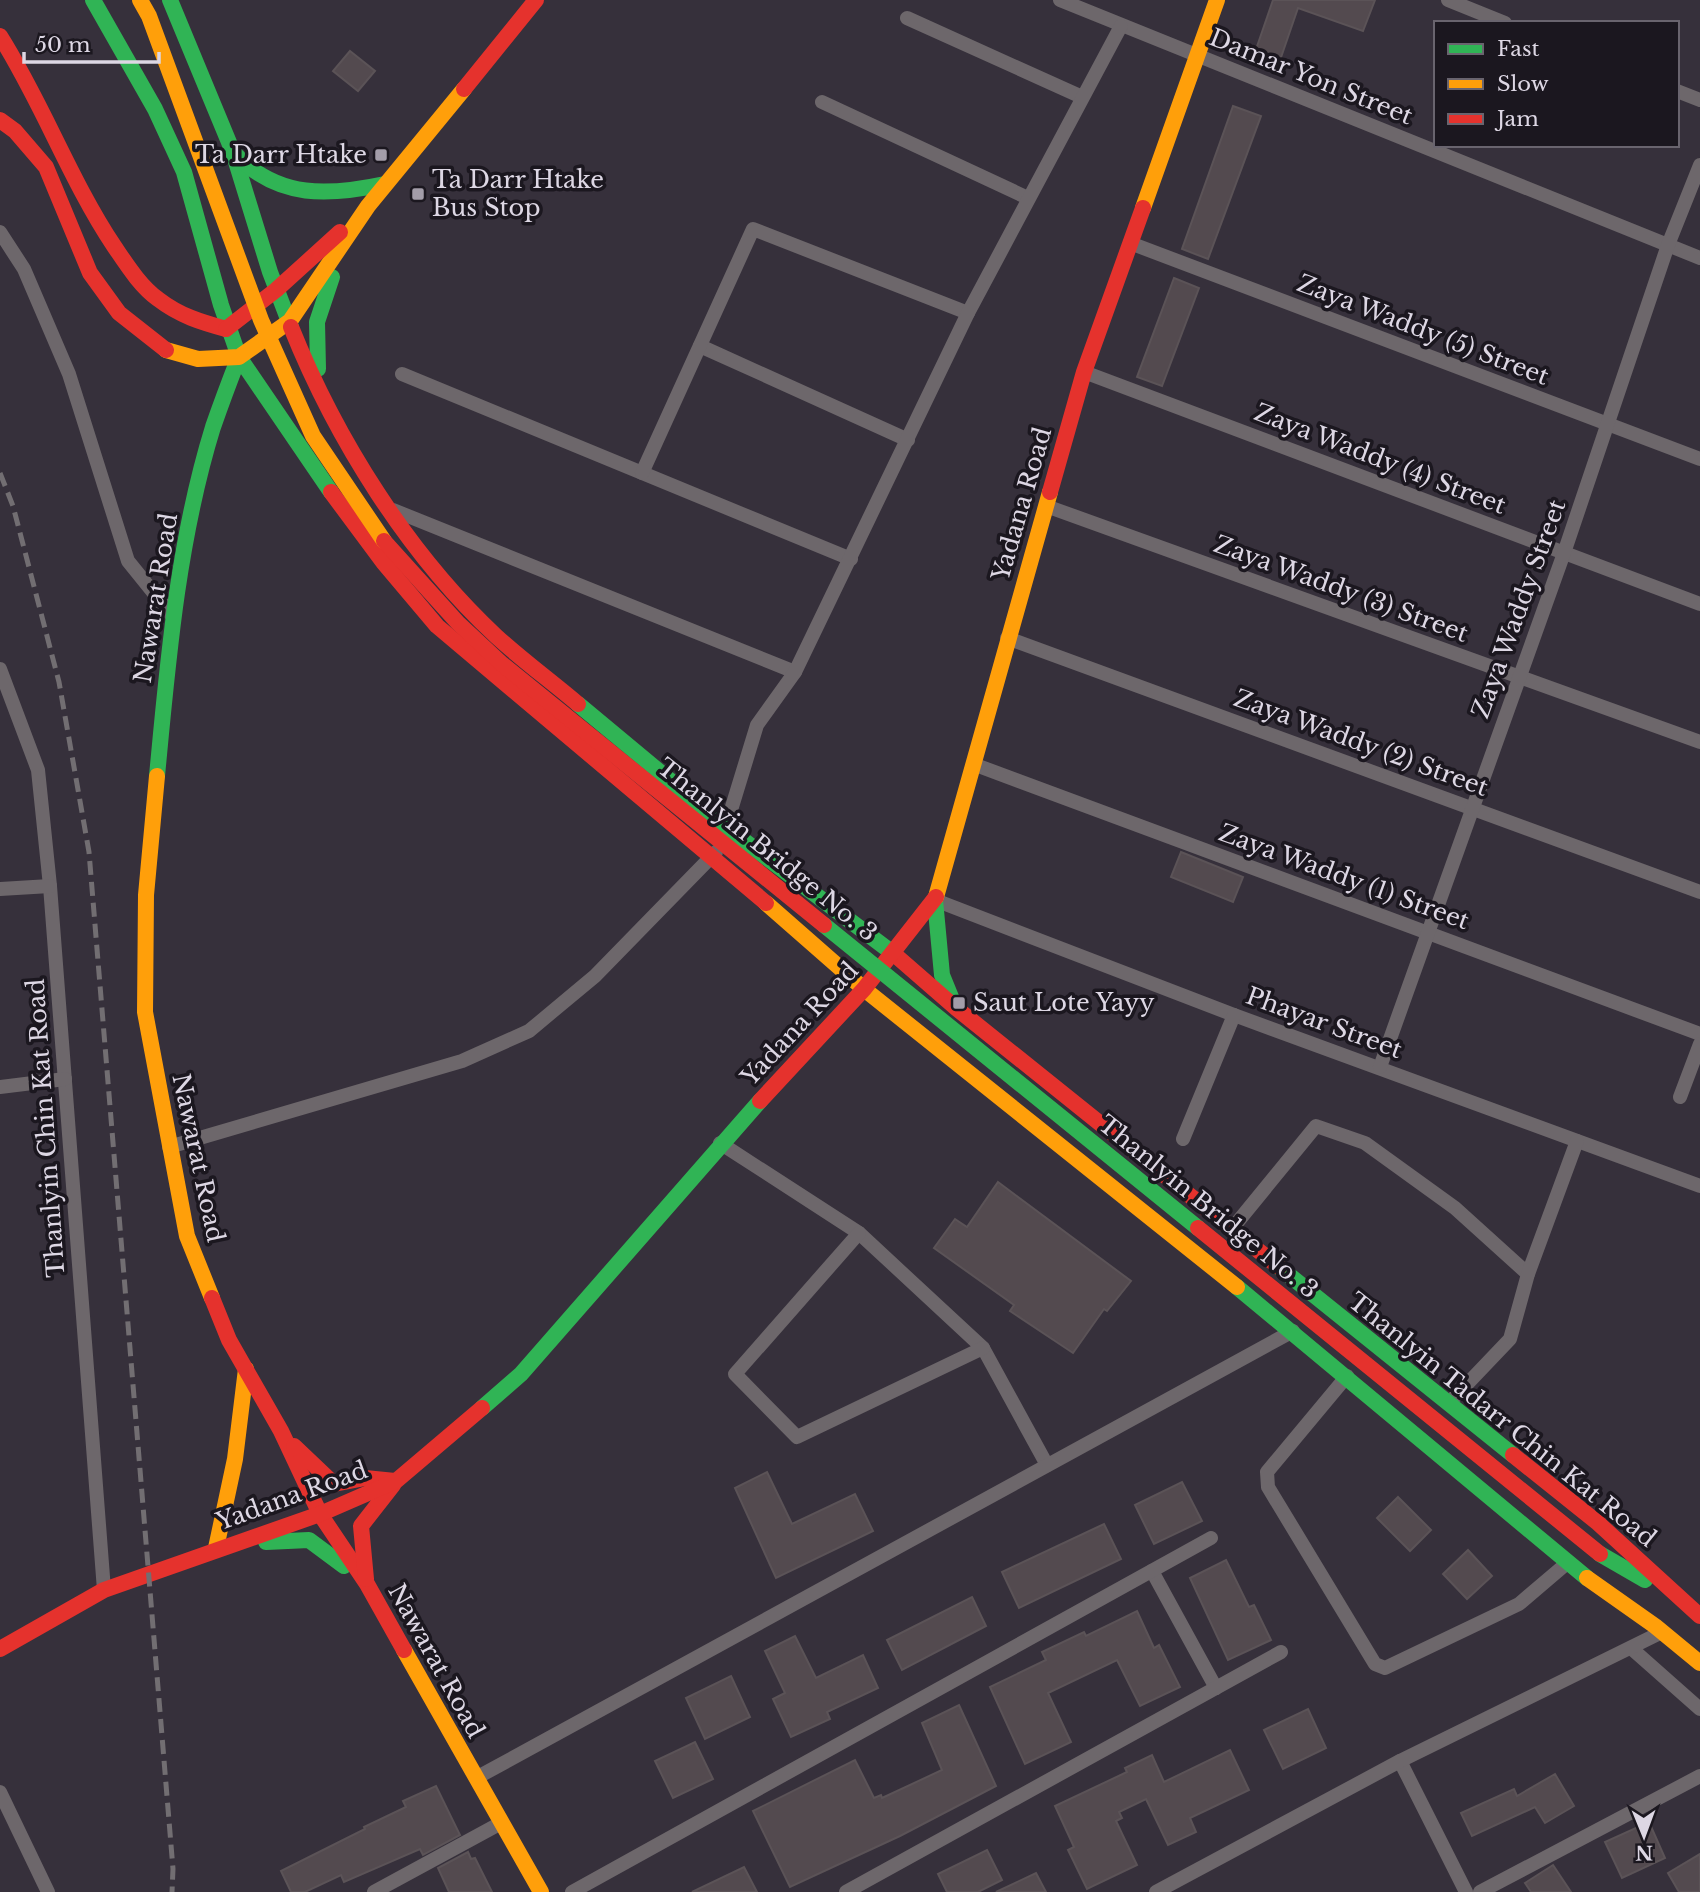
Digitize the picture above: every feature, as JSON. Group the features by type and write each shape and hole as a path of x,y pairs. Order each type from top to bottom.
{"main road":[{"path":"93,0 175,146 192,194 226,328 239,357 353,524 397,582 437,626 714,857 864,989"},
{"name":"Thanlyin Bridge No. 3","path":"140,0 173,80 261,320 313,436 392,553 458,623 502,664 1600,1554"},
{"path":"170,0 233,153 276,290 323,396 391,509 446,584 496,636 726,827 894,954"},
{"path":"0,120 15,131 46,167 90,273 119,313 161,348 198,359 239,357 290,321 368,206 536,0"},
{"name":"Yadana Road","path":"0,1649 104,1590 216,1548 320,1514 396,1481 521,1374 720,1143 864,989 934,901 1084,372 1217,0"},
{"path":"0,36 31,86 105,233 141,284 184,317 226,328"},
{"path":"233,153 259,177 305,192 358,190 385,184"},
{"path":"226,328 276,290 368,206"},
{"path":"323,396 316,357 316,324 321,299 368,206"},
{"name":"Nawarat Road","path":"239,357 213,428 190,520 174,618 146,895 145,1012 169,1147 187,1236 229,1340 281,1431 320,1514 367,1584 541,1892"},
{"path":"934,901 942,975 956,1008"},
{"name":"Thanlyin Tadarr Chin Kat Road","path":"894,954 956,1008 1598,1523 1696,1613"},
{"name":"Thanlyin Tadarr Chin Kat Road","path":"864,989 1293,1331 1566,1564 1658,1629 1700,1663"},
{"path":"1156,1224 1183,1191"},
{"path":"246,1369 235,1459 216,1548 299,1536 324,1545 367,1584"},
{"path":"281,1431 315,1468 334,1484 365,1478 396,1481"},
{"path":"367,1584 361,1526 396,1481"},
{"name":"Thanlyin Tadarr Chin Kat Road","path":"1600,1554 1696,1613"},
{"name":"Thanlyin Tadarr Chin Kat Road","path":"1600,1554 1658,1629"}],"street":[{"name":"Damar Yon Street","path":"1060,0 1700,258"},
{"path":"1448,0 1500,21"},
{"path":"907,18 1082,97"},
{"path":"169,1147 462,1061 529,1031 595,976 714,857 726,827 757,725 794,672 852,559 968,313 1121,26"},
{"path":"1679,92 1700,100"},
{"path":"822,102 1028,198"},
{"name":"Zaya Waddy Street","path":"1380,1067 1564,552 1668,246 1700,165"},
{"path":"642,473 753,229 968,313"},
{"path":"0,232 24,269 69,374 128,561 174,618"},
{"name":"Zaya Waddy (5) Street","path":"1130,243 1700,459"},
{"path":"700,346 908,440"},
{"name":"Zaya Waddy (4) Street","path":"1084,372 1700,604"},
{"path":"402,374 852,559"},
{"name":"Zaya Waddy (3) Street","path":"1046,506 1700,742"},
{"path":"391,509 794,672"},
{"name":"Zaya Waddy (2) Street","path":"1007,638 1700,892"},
{"name":"Thanlyin Chin Kat Road","path":"0,669 38,770 50,886 104,1590"},
{"name":"Zaya Waddy (1) Street","path":"973,764 1700,1034"},
{"path":"0,889 50,886"},
{"name":"Phayar Street","path":"934,901 1234,1015 1700,1186"},
{"path":"1183,1139 1234,1015"},
{"path":"1680,1097 1700,1044"},
{"path":"0,1087 65,1079"},
{"path":"1231,1230 1317,1126 1365,1143 1455,1208 1528,1274"},
{"path":"1449,1403 1510,1339 1528,1274 1577,1141"},
{"path":"720,1143 859,1233 983,1348 1047,1465"},
{"path":"859,1233 735,1374 797,1437 983,1348"},
{"path":"476,1778 1293,1331"},
{"path":"1347,1376 1267,1472 1269,1486 1375,1664 1385,1668 1519,1604 1566,1564"},
{"path":"572,1892 1211,1538"},
{"path":"1152,1571 1216,1688"},
{"path":"1156,1892 1400,1761 1631,1648 1658,1629"},
{"path":"1631,1648 1700,1709"},
{"path":"846,1892 1281,1652"},
{"path":"1400,1761 1466,1892"},
{"path":"1480,1892 1700,1776"},
{"path":"0,1792 48,1892"},
{"path":"378,1891 501,1823"}],"building":[{"path":"1273,0 1375,0 1363,31 1298,8 1277,69 1252,61"},
{"path":"350,51 375,71 358,91 333,71"},
{"path":"1233,106 1261,116 1208,259 1182,249"},
{"path":"1174,278 1199,288 1162,386 1137,377"},
{"path":"1181,852 1243,877 1233,902 1171,877"},
{"path":"998,1182 1131,1281 1107,1311 1104,1309 1073,1353 1010,1311 1014,1305 934,1248 955,1219 967,1227"},
{"path":"767,1472 792,1524 855,1494 873,1531 776,1578 735,1488"},
{"path":"1182,1482 1202,1521 1154,1544 1135,1505"},
{"path":"1398,1497 1431,1530 1410,1551 1377,1518"},
{"path":"1104,1524 1121,1559 1019,1608 1002,1572"},
{"path":"1468,1550 1492,1576 1467,1599 1443,1574"},
{"path":"1226,1560 1249,1607 1254,1605 1271,1640 1228,1660 1190,1578"},
{"path":"972,1597 986,1626 902,1670 887,1640"},
{"path":"1137,1611 1154,1648 1159,1645 1180,1687 1140,1706 1117,1660 1048,1693 1071,1742 1025,1764 990,1687 1046,1660 1042,1652 1084,1632 1086,1636"},
{"path":"795,1636 816,1678 863,1655 878,1688 827,1712 830,1719 791,1737 773,1699 785,1693 765,1651"},
{"path":"731,1676 750,1717 705,1739 686,1698"},
{"path":"959,1705 996,1786 900,1836 790,1887 753,1811 855,1760 874,1798 881,1795 882,1798 942,1770 922,1723"},
{"path":"1308,1709 1326,1748 1283,1769 1264,1730"},
{"path":"695,1742 713,1779 673,1798 655,1761"},
{"path":"1230,1750 1249,1790 1190,1818 1196,1832 1168,1845 1146,1799 1119,1812 1122,1818 1116,1821 1137,1865 1087,1889 1068,1850 1074,1847 1055,1806 1127,1772 1125,1768 1152,1755 1164,1782"},
{"path":"1555,1774 1574,1806 1545,1823 1535,1807 1472,1836 1461,1813 1514,1789 1517,1796"},
{"path":"436,1786 460,1835 423,1855 420,1849 344,1882 341,1875 305,1892 291,1892 281,1871 406,1807 403,1801"},
{"path":"1649,1822 1665,1858 1622,1878 1605,1842"},
{"path":"987,1850 1002,1880 978,1892 947,1892 938,1874"},
{"path":"468,1852 471,1859 475,1858 492,1892 449,1892 438,1868"},
{"path":"1700,1854 1700,1892 1679,1892 1668,1873"},
{"path":"1553,1865 1571,1892 1531,1892 1525,1883"},
{"path":"744,1867 757,1892 692,1892"},
{"path":"1036,1873 1046,1892 996,1892"}],"railway":[{"path":"0,473 13,506 59,682 89,852 173,1869 172,1892"}],"traffic: fast":[{"path":"93,0 155,109 184,172 221,305 239,357 331,492"},
{"path":"170,0 233,152 270,272 291,327"},
{"path":"236,155 252,169 287,187 325,192 385,184"},
{"path":"318,369 317,322 332,277"},
{"path":"157,776 176,600 191,513 213,427 239,357"},
{"path":"578,704 726,827 894,954"},
{"path":"935,900 942,975 953,1002"},
{"path":"824,925 1198,1228"},
{"path":"482,1408 521,1374 760,1101"},
{"path":"1279,1267 1513,1455"},
{"path":"1237,1287 1587,1578"},
{"path":"266,1542 309,1540 344,1566"},
{"path":"1600,1554 1645,1580"}],"traffic: slow":[{"path":"140,0 149,16 261,320 313,436 384,541"},
{"path":"1143,208 1217,0"},
{"path":"166,350 198,359 239,357 290,321 368,206 464,89"},
{"path":"936,897 1050,492"},
{"path":"157,776 146,895 145,1012 187,1236 212,1298"},
{"path":"766,903 864,989 1237,1287"},
{"path":"216,1548 235,1459 246,1369"},
{"path":"1587,1578 1655,1626 1700,1663"},
{"path":"404,1650 541,1892"}],"traffic: jam":[{"path":"464,89 536,0"},
{"path":"0,36 30,88 98,221 134,275 151,294 174,310 226,329"},
{"path":"0,120 15,131 46,167 90,273 119,313 166,350"},
{"path":"1050,492 1084,372 1143,208"},
{"path":"226,329 276,290 340,232"},
{"path":"291,327 309,369 352,452 404,532 433,569 496,636 578,704"},
{"path":"331,492 383,562 437,626 766,903"},
{"path":"384,541 458,623 502,664 824,925"},
{"path":"760,1101 864,989 936,897"},
{"path":"894,954 956,1008 1279,1267"},
{"path":"1198,1228 1600,1554"},
{"path":"212,1298 229,1340 281,1431 320,1514 367,1584 404,1650"},
{"path":"0,1649 104,1590 320,1514 396,1481 482,1408"},
{"path":"294,1446 334,1484 365,1478 395,1481"},
{"path":"1513,1455 1598,1523 1700,1616"},
{"path":"366,1579 361,1526 393,1485"}],"place":[{"name":"Ta Darr Htake","path":"381,155"},
{"name":"Ta Darr Htake Bus Stop","path":"418,194"},
{"name":"Saut Lote Yayy","path":"959,1003"}]}
